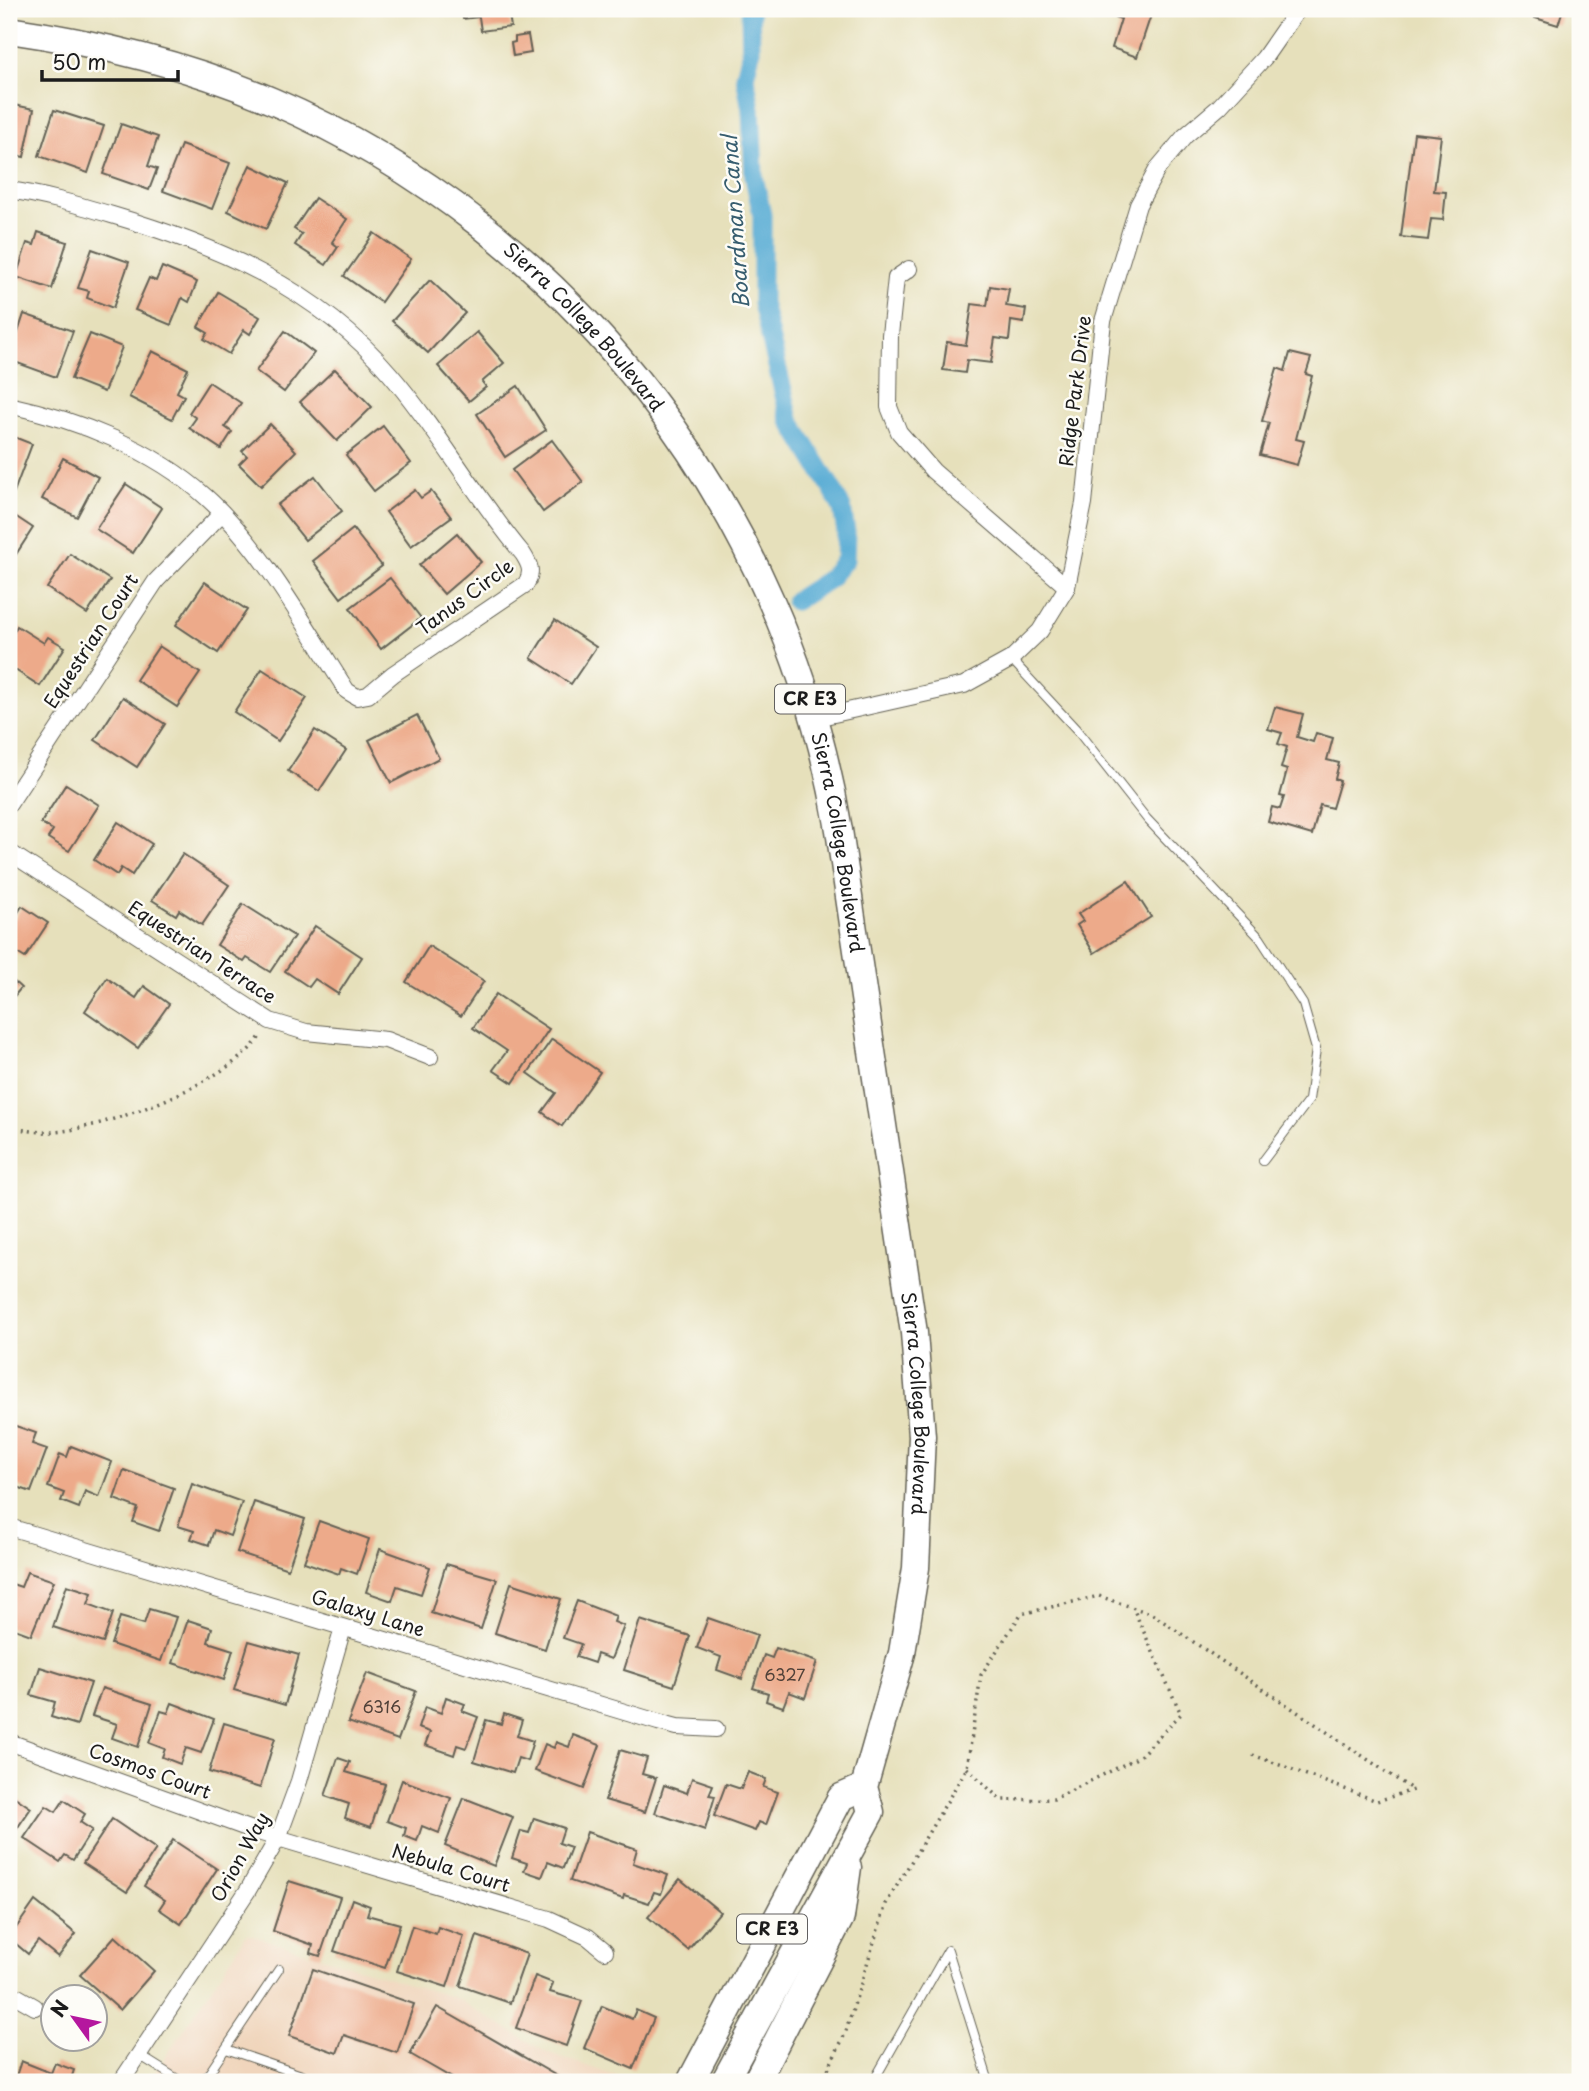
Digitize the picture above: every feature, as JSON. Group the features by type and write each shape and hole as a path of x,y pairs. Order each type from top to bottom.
{"main road":[{"name":"Sierra College Boulevard","path":"9,30 91,44 159,61 274,102 371,151 447,200 510,248 594,327 665,414 700,466 773,601 799,663 816,718 836,808 905,1265 916,1346 922,1436 920,1523 910,1611 893,1689 864,1787 871,1812 724,2082"},
{"name":"CR E3","path":"690,2082 841,1797 864,1787"},
{"path":"756,2082 841,1917 849,1855"}],"street":[{"name":"Ridge Park Drive","path":"816,718 964,685 1010,659 1040,631 1067,587 1084,503 1103,321 1138,205 1158,168 1185,136 1219,107 1264,58 1298,9"},
{"name":"Tanus Circle","path":"9,190 51,198 200,242 240,259 309,302 365,348 408,396 523,554 530,565 531,575 526,584 379,688 357,697 347,691 250,547 222,513 181,477 132,448 53,417 9,405"},
{"path":"909,269 896,278 890,335 889,408 899,432 933,471 1067,587"},
{"name":"Equestrian Court","path":"9,804 156,581 222,513"},
{"name":"Equestrian Terrace","path":"9,852 270,1021 306,1032 386,1040 430,1057"},
{"name":"Galaxy Lane","path":"9,1527 658,1723 716,1729"},
{"name":"Orion Way","path":"121,2082 248,1890 278,1838 299,1782 343,1628"},
{"name":"Cosmos Court","path":"9,1742 278,1838"},
{"name":"Nebula Court","path":"278,1838 549,1919 588,1937 605,1951"},
{"path":"9,1992 35,2007"}],"lane":[{"path":"1010,659 1076,729 1147,820 1260,938 1303,1004 1316,1049 1309,1100 1263,1161"},
{"path":"873,2082 948,1950 989,2082"},
{"path":"203,2082 279,1969"},
{"path":"226,2049 322,2082"},
{"path":"139,2055 181,2082"}],"path":[{"path":"9,1128 52,1132 125,1116 193,1086 234,1063 255,1045 270,1021"},
{"path":"822,2082 845,2034 886,1904 967,1768 981,1675 1021,1614 1099,1596 1152,1614 1413,1790 1377,1801 1253,1755"},
{"path":"967,1768 1001,1800 1054,1798 1139,1757 1181,1714 1133,1608"}],"shaded area":[{"path":"247,1934 455,1998 546,2052 633,2082 149,2082"}],"building":[{"path":"462,9 508,9 511,27 481,31 479,17 463,19"},
{"path":"1103,9 1153,9 1137,57 1112,48 1121,19 1102,13"},
{"path":"1531,9 1563,9 1558,25 1529,16"},
{"path":"528,35 531,53 513,56 511,43 515,42 515,37"},
{"path":"9,104 34,109 24,157 9,154"},
{"path":"54,110 104,126 88,173 39,156"},
{"path":"121,124 158,137 148,166 157,169 149,190 103,174"},
{"path":"1414,133 1441,136 1434,191 1446,192 1443,220 1431,219 1428,240 1401,237"},
{"path":"181,145 230,163 212,209 163,191"},
{"path":"250,165 288,183 266,229 228,211"},
{"path":"315,198 347,219 332,242 338,247 326,265 295,245 302,234 294,229"},
{"path":"38,232 67,242 52,289 16,277 27,243 34,245"},
{"path":"374,233 411,259 381,302 344,276"},
{"path":"92,249 129,262 113,308 87,298 89,291 78,288"},
{"path":"162,267 197,282 189,302 182,298 171,325 135,310 149,278 156,281"},
{"path":"430,280 465,313 428,353 392,321"},
{"path":"990,286 1009,289 1006,306 1026,309 1024,323 1011,321 1009,340 995,338 991,363 967,360 965,373 943,370 947,342 966,345 972,304 987,306"},
{"path":"218,292 260,317 250,334 244,330 229,354 204,339 208,333 198,327"},
{"path":"24,314 73,331 56,377 9,360"},
{"path":"285,331 314,353 284,392 256,371"},
{"path":"477,332 504,363 482,382 486,387 469,401 438,366"},
{"path":"90,334 122,347 104,392 71,379"},
{"path":"152,351 188,369 177,392 184,396 172,419 129,397"},
{"path":"1290,353 1311,358 1306,374 1312,376 1296,439 1304,441 1297,465 1260,455 1269,423 1262,421 1277,368 1285,371"},
{"path":"335,369 372,407 337,441 300,402"},
{"path":"209,382 241,403 225,427 232,432 221,449 189,428 196,418 189,413"},
{"path":"518,386 546,430 505,457 477,414"},
{"path":"270,424 296,451 261,486 239,464 247,456 242,451"},
{"path":"383,426 411,463 374,491 346,455"},
{"path":"9,435 32,444 14,492 9,490"},
{"path":"552,440 583,482 543,512 512,470"},
{"path":"63,458 98,477 77,517 42,499"},
{"path":"315,476 342,511 305,540 277,505"},
{"path":"126,484 162,508 133,553 96,529"},
{"path":"415,490 421,498 431,491 451,517 411,546 386,512"},
{"path":"9,512 33,528 13,559 9,556"},
{"path":"353,529 382,566 341,598 313,561"},
{"path":"457,533 481,562 444,594 419,565"},
{"path":"70,554 110,580 87,614 47,588"},
{"path":"390,578 421,618 381,649 350,608"},
{"path":"205,582 247,610 218,653 176,625"},
{"path":"555,620 596,647 571,684 531,658"},
{"path":"17,626 44,643 48,637 65,647 40,686 9,666 9,640"},
{"path":"159,646 200,673 177,707 136,680"},
{"path":"262,669 307,698 278,741 234,712"},
{"path":"123,697 165,724 137,767 95,740"},
{"path":"1275,707 1303,714 1297,737 1313,742 1316,733 1333,738 1327,760 1339,763 1335,779 1340,781 1332,808 1320,805 1312,835 1268,822 1272,807 1280,809 1284,797 1280,796 1287,770 1281,768 1287,747 1278,744 1282,733 1268,729"},
{"path":"417,715 439,758 391,783 369,740"},
{"path":"315,730 346,750 319,791 288,771"},
{"path":"66,784 99,805 69,851 48,838 53,830 41,823"},
{"path":"118,822 152,844 132,875 121,868 117,875 94,860"},
{"path":"183,854 229,885 202,925 179,910 176,915 152,900"},
{"path":"1128,881 1151,917 1094,953 1077,925 1083,921 1078,914"},
{"path":"243,904 294,936 270,972 247,958 244,962 217,945"},
{"path":"22,906 48,923 25,958 9,948 9,916 14,919"},
{"path":"315,926 362,957 338,994 315,979 309,987 285,971"},
{"path":"429,946 484,981 461,1016 406,982"},
{"path":"9,977 21,988 9,1002"},
{"path":"107,978 136,998 144,986 169,1004 138,1048 85,1011"},
{"path":"496,994 549,1029 513,1083 493,1070 507,1051 473,1028"},
{"path":"552,1039 600,1072 562,1126 542,1112 556,1093 528,1073"},
{"path":"10,1424 36,1433 32,1444 47,1449 31,1492 9,1484"},
{"path":"71,1446 112,1462 99,1497 85,1491 79,1508 61,1501 64,1493 48,1487 60,1454 67,1457"},
{"path":"124,1470 174,1488 159,1531 133,1522 138,1508 114,1499"},
{"path":"192,1484 242,1502 230,1536 214,1530 209,1545 191,1539 194,1531 178,1526"},
{"path":"254,1502 305,1519 288,1569 237,1552"},
{"path":"319,1521 369,1539 357,1574 341,1568 339,1574 304,1562"},
{"path":"380,1549 430,1567 421,1594 397,1586 392,1601 366,1592"},
{"path":"446,1564 497,1579 481,1629 431,1613"},
{"path":"27,1572 54,1581 31,1635 9,1627 9,1583 21,1587"},
{"path":"511,1583 561,1599 545,1649 495,1633"},
{"path":"67,1585 92,1593 88,1604 113,1613 103,1643 53,1627"},
{"path":"577,1601 616,1616 614,1622 624,1626 611,1659 597,1654 594,1663 576,1657 581,1644 563,1638"},
{"path":"149,1609 176,1617 161,1661 111,1644 120,1617 144,1624"},
{"path":"708,1618 757,1635 742,1679 717,1670 721,1657 697,1648"},
{"path":"188,1620 212,1628 208,1642 233,1650 224,1680 173,1663"},
{"path":"640,1620 690,1636 674,1686 624,1670"},
{"path":"249,1641 299,1655 285,1705 234,1690"},
{"path":"776,1648 817,1662 805,1698 789,1692 783,1707 766,1701 768,1693 753,1688 764,1655 772,1658"},
{"path":"40,1667 91,1683 77,1725 51,1717 55,1702 31,1695"},
{"path":"367,1673 416,1691 398,1740 348,1722"},
{"path":"102,1688 152,1704 138,1747 112,1738 117,1724 92,1716"},
{"path":"446,1697 465,1704 462,1711 478,1717 466,1748 457,1745 454,1755 425,1745 430,1732 418,1728 425,1707 441,1713"},
{"path":"172,1703 214,1719 201,1753 186,1748 180,1764 162,1757 165,1749 149,1743 161,1711 168,1713"},
{"path":"504,1714 522,1720 517,1736 533,1741 527,1761 518,1758 513,1773 474,1761 486,1720 501,1724"},
{"path":"224,1723 275,1738 260,1788 209,1772"},
{"path":"573,1735 600,1745 584,1789 535,1771 545,1744 554,1748 556,1742 569,1747"},
{"path":"620,1750 647,1758 642,1774 656,1778 645,1812 605,1800"},
{"path":"338,1758 350,1762 346,1772 385,1784 371,1827 345,1818 349,1804 325,1796"},
{"path":"748,1772 766,1779 763,1787 778,1792 766,1825 759,1822 755,1831 714,1816 726,1784 741,1789"},
{"path":"692,1778 713,1785 709,1795 715,1796 705,1830 655,1813 664,1785 687,1793"},
{"path":"402,1780 451,1798 439,1833 422,1826 417,1841 404,1836 406,1828 387,1821"},
{"path":"9,1793 31,1808 9,1840"},
{"path":"464,1798 513,1817 494,1866 445,1846"},
{"path":"64,1800 85,1814 80,1822 92,1830 73,1860 65,1855 60,1862 24,1838 46,1806 56,1812"},
{"path":"534,1818 564,1828 559,1843 571,1847 563,1868 548,1862 542,1877 524,1871 527,1863 512,1858 521,1831 529,1833"},
{"path":"112,1819 156,1849 127,1892 83,1863"},
{"path":"587,1832 637,1849 633,1863 668,1875 661,1894 654,1892 649,1903 624,1895 623,1899 570,1881"},
{"path":"173,1840 217,1869 181,1924 159,1909 165,1900 144,1886"},
{"path":"680,1879 720,1912 688,1950 648,1917"},
{"path":"289,1881 340,1897 320,1956 311,1953 313,1945 273,1931"},
{"path":"352,1899 370,1906 367,1915 400,1924 385,1968 334,1951"},
{"path":"35,1901 76,1934 58,1957 38,1941 28,1954 9,1938"},
{"path":"412,1926 436,1934 438,1927 464,1936 447,1987 397,1971"},
{"path":"115,1936 154,1971 120,2010 108,2000 108,1982 88,1982 80,1975"},
{"path":"477,1936 527,1954 510,2003 460,1986"},
{"path":"313,1969 414,2004 397,2053 344,2035 337,2053 289,2036"},
{"path":"535,1976 553,1983 550,1992 582,2001 566,2046 516,2028"},
{"path":"602,2006 632,2019 636,2010 654,2018 633,2069 584,2048"},
{"path":"437,2007 567,2082 459,2082 410,2054"},
{"path":"21,2061 51,2073 55,2063 74,2070 70,2082 14,2082"}],"waterway":[{"name":"Boardman Canal","path":"750,9 751,52 745,76 751,109 754,177 762,215 762,303 790,420 842,508 846,532 845,560 829,579 795,601"}]}
